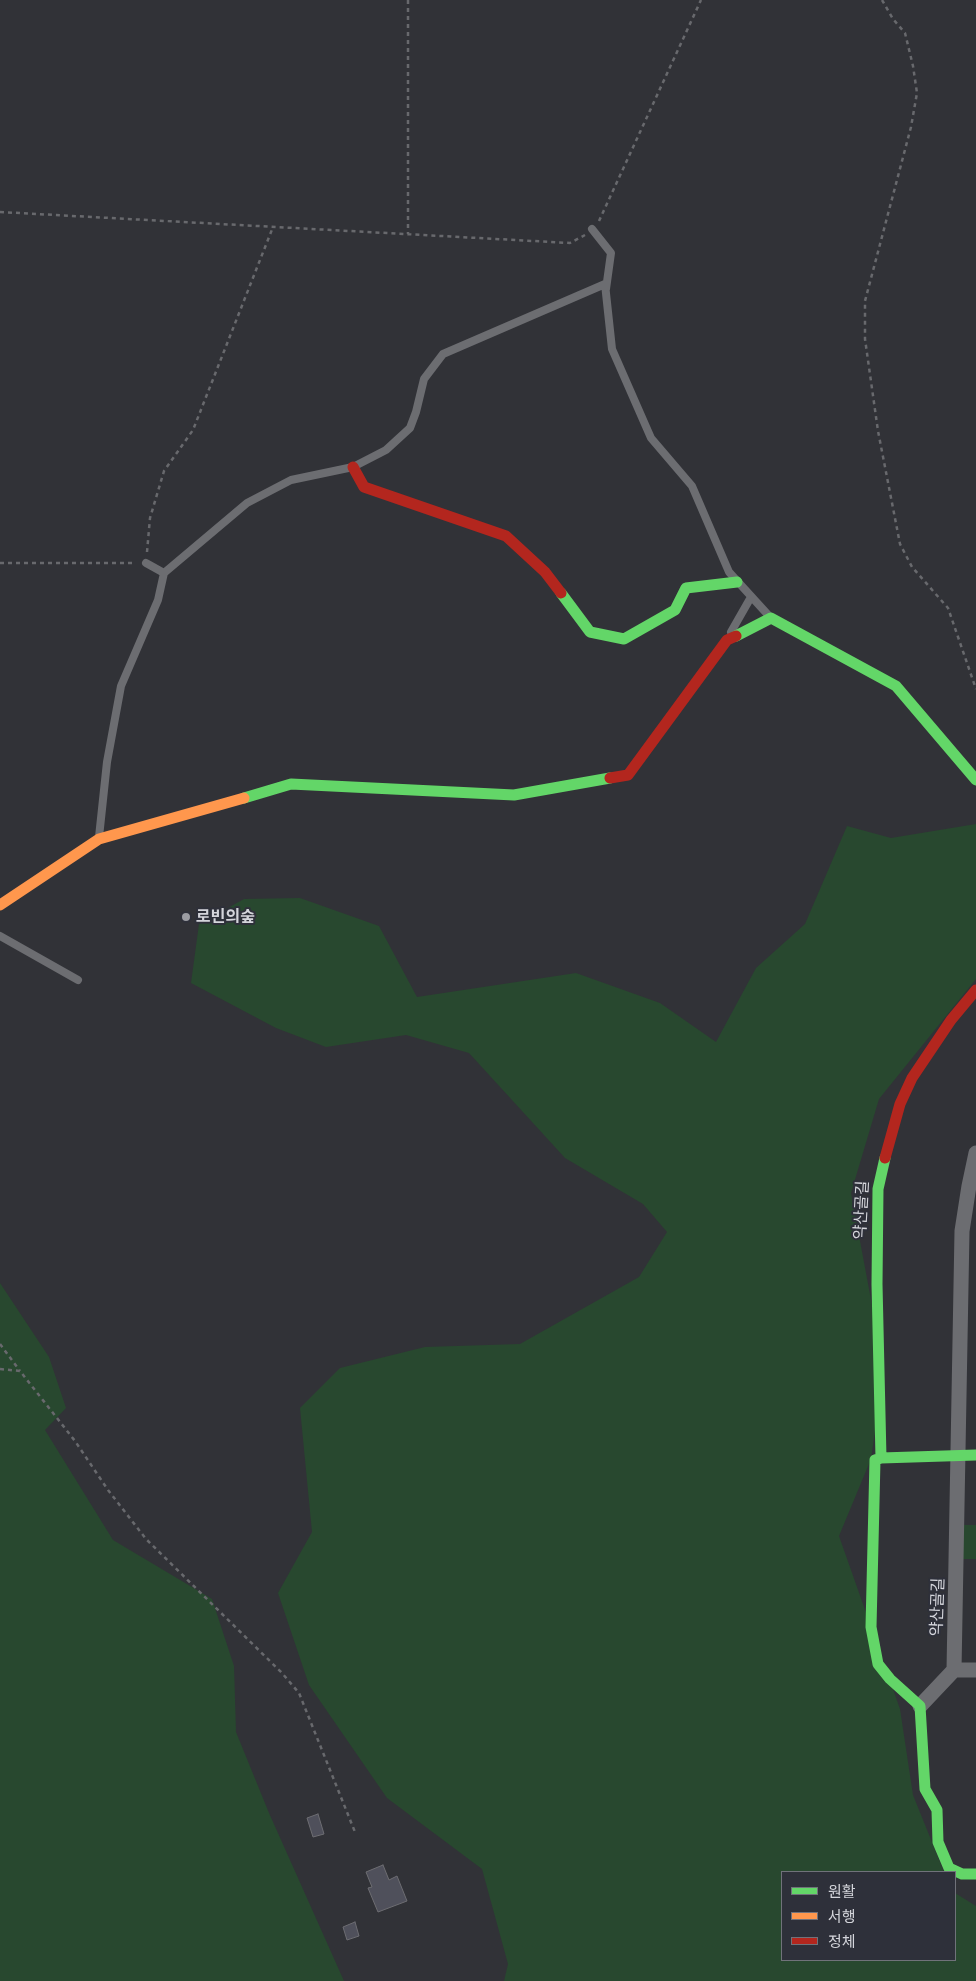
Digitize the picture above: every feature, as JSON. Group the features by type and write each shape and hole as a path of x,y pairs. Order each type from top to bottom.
{"street":[{"path":"353,467 364,487 506,536 545,572 590,632 624,639 675,610 686,588 738,582"},
{"path":"0,905 98,839 291,784 514,795 628,775 727,640 771,618 896,686 976,780"},
{"name":"약산골길","path":"920,1706 890,1680 878,1664 871,1627 875,1460 881,1458 877,1284 878,1189 900,1104 912,1078 951,1020 976,990"},
{"name":"약산골길","path":"954,1670 962,1231 968,1186 976,1153"},
{"path":"881,1458 976,1455"},
{"path":"956,1871 949,1868 938,1842 937,1810 925,1788 920,1706 954,1670 976,1670"},
{"path":"956,1871 962,1874 976,1874"}],"lane":[{"path":"592,228 611,253 606,291"},
{"path":"98,839 107,762 121,686 158,600 164,574 248,504 290,480 353,467 386,450 410,428 424,379 443,354 605,284 612,349 651,438 692,486 729,572 771,618"},
{"path":"146,563 164,574"},
{"path":"727,640 751,597"},
{"path":"0,936 78,980"}],"path":[{"path":"408,0 408,234"},
{"path":"0,212 570,243 588,234 599,221 701,0"},
{"path":"882,0 893,20 905,33 913,66 916,93 911,126 865,301 865,339 878,431 900,544 912,567 948,608 976,689"},
{"path":"0,563 146,563 150,518 164,471 194,430 274,227"},
{"path":"0,1344 75,1441 108,1490 146,1539 300,1693 355,1832"},
{"path":"0,1370 20,1371"}],"green space":[{"path":"976,824 976,979 879,1099 851,1193 884,1369 871,1459 839,1536 900,1709 913,1795 944,1871 781,1871 781,1961 956,1961 956,1894 976,1906 976,1981 504,1981 508,1964 482,1869 387,1798 309,1685 278,1593 312,1532 300,1408 340,1368 425,1347 520,1344 639,1277 667,1232 643,1204 565,1158 469,1053 406,1035 326,1047 276,1028 191,983 199,924 244,899 300,898 379,926 417,997 576,973 660,1003 716,1042 756,968 805,924 847,826 891,838"},
{"path":"0,1283 49,1357 66,1408 45,1430 113,1540 212,1599 234,1666 236,1732 269,1813 344,1981 0,1981"},
{"path":"962,1525 976,1525 976,1559 960,1559"}],"building":[{"path":"318,1814 324,1834 313,1837 307,1818"},
{"path":"383,1865 389,1880 397,1876 407,1901 378,1912 368,1888 372,1887 366,1872"},
{"path":"355,1922 359,1936 347,1940 343,1927"}],"traffic: fast":[{"path":"561,593 590,632 624,639 675,610 686,588 737,582"},
{"path":"736,636 771,618 896,686 976,780"},
{"path":"244,798 291,784 514,795 610,778"},
{"path":"885,1158 878,1189 877,1284 881,1458 976,1455"},
{"path":"881,1458 875,1460 871,1627 878,1664 890,1679 920,1706 925,1789 937,1810 938,1842 949,1868 956,1871"},
{"path":"956,1871 962,1874 976,1874"}],"traffic: slow":[{"path":"0,905 99,839 244,798"}],"traffic: jam":[{"path":"353,467 364,487 506,536 545,572 561,593"},
{"path":"610,778 628,775 727,640 736,636"},
{"path":"885,1158 900,1104 912,1078 951,1020 976,990"}],"place":[{"name":"로빈의숲","path":"186,917"}]}
